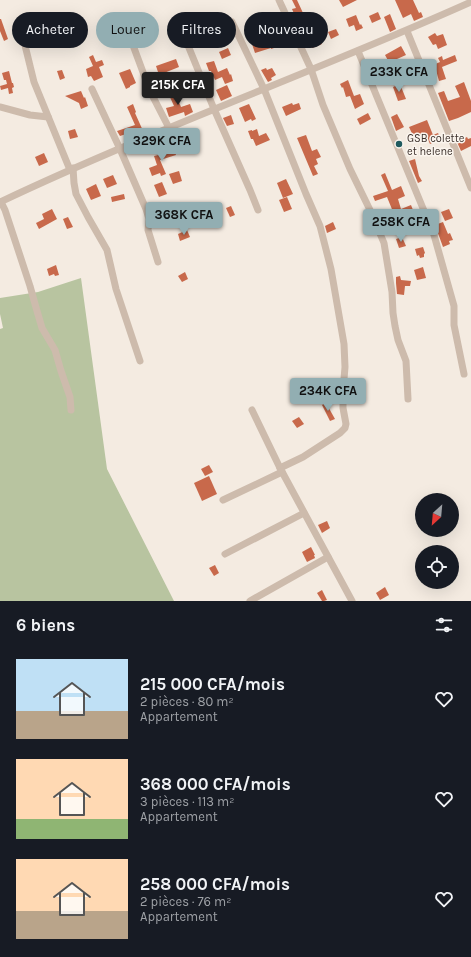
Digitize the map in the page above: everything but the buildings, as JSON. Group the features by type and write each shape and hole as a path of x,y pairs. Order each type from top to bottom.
{"street":[{"path":"279,0 311,70 323,105 350,169 384,243 392,292 395,326 398,340 406,362 408,399"},
{"path":"71,410 70,397 55,350 42,328 30,286 1,202 105,154 407,31 471,2"},
{"path":"223,500 281,470 344,431 346,424 343,408 345,367 344,344 332,276 320,226 264,89 236,30"},
{"path":"407,31 471,188"},
{"path":"26,48 34,82 72,169 76,194 107,250 116,289 140,361"},
{"path":"134,48 150,91 168,128"},
{"path":"189,48 258,210"},
{"path":"358,51 434,235 454,306 454,325 464,374"},
{"path":"92,89 149,215 148,230 158,262"},
{"path":"0,107 30,115 48,117"},
{"path":"252,410 281,470 351,601"},
{"path":"225,554 304,513"},
{"path":"250,601 328,557"}],"green space":[{"path":"81,278 107,469 174,601 0,601 0,329 3,328 0,314 0,298 38,292"}],"place":[{"name":"GSB colette et helene","path":"399,144"}]}
